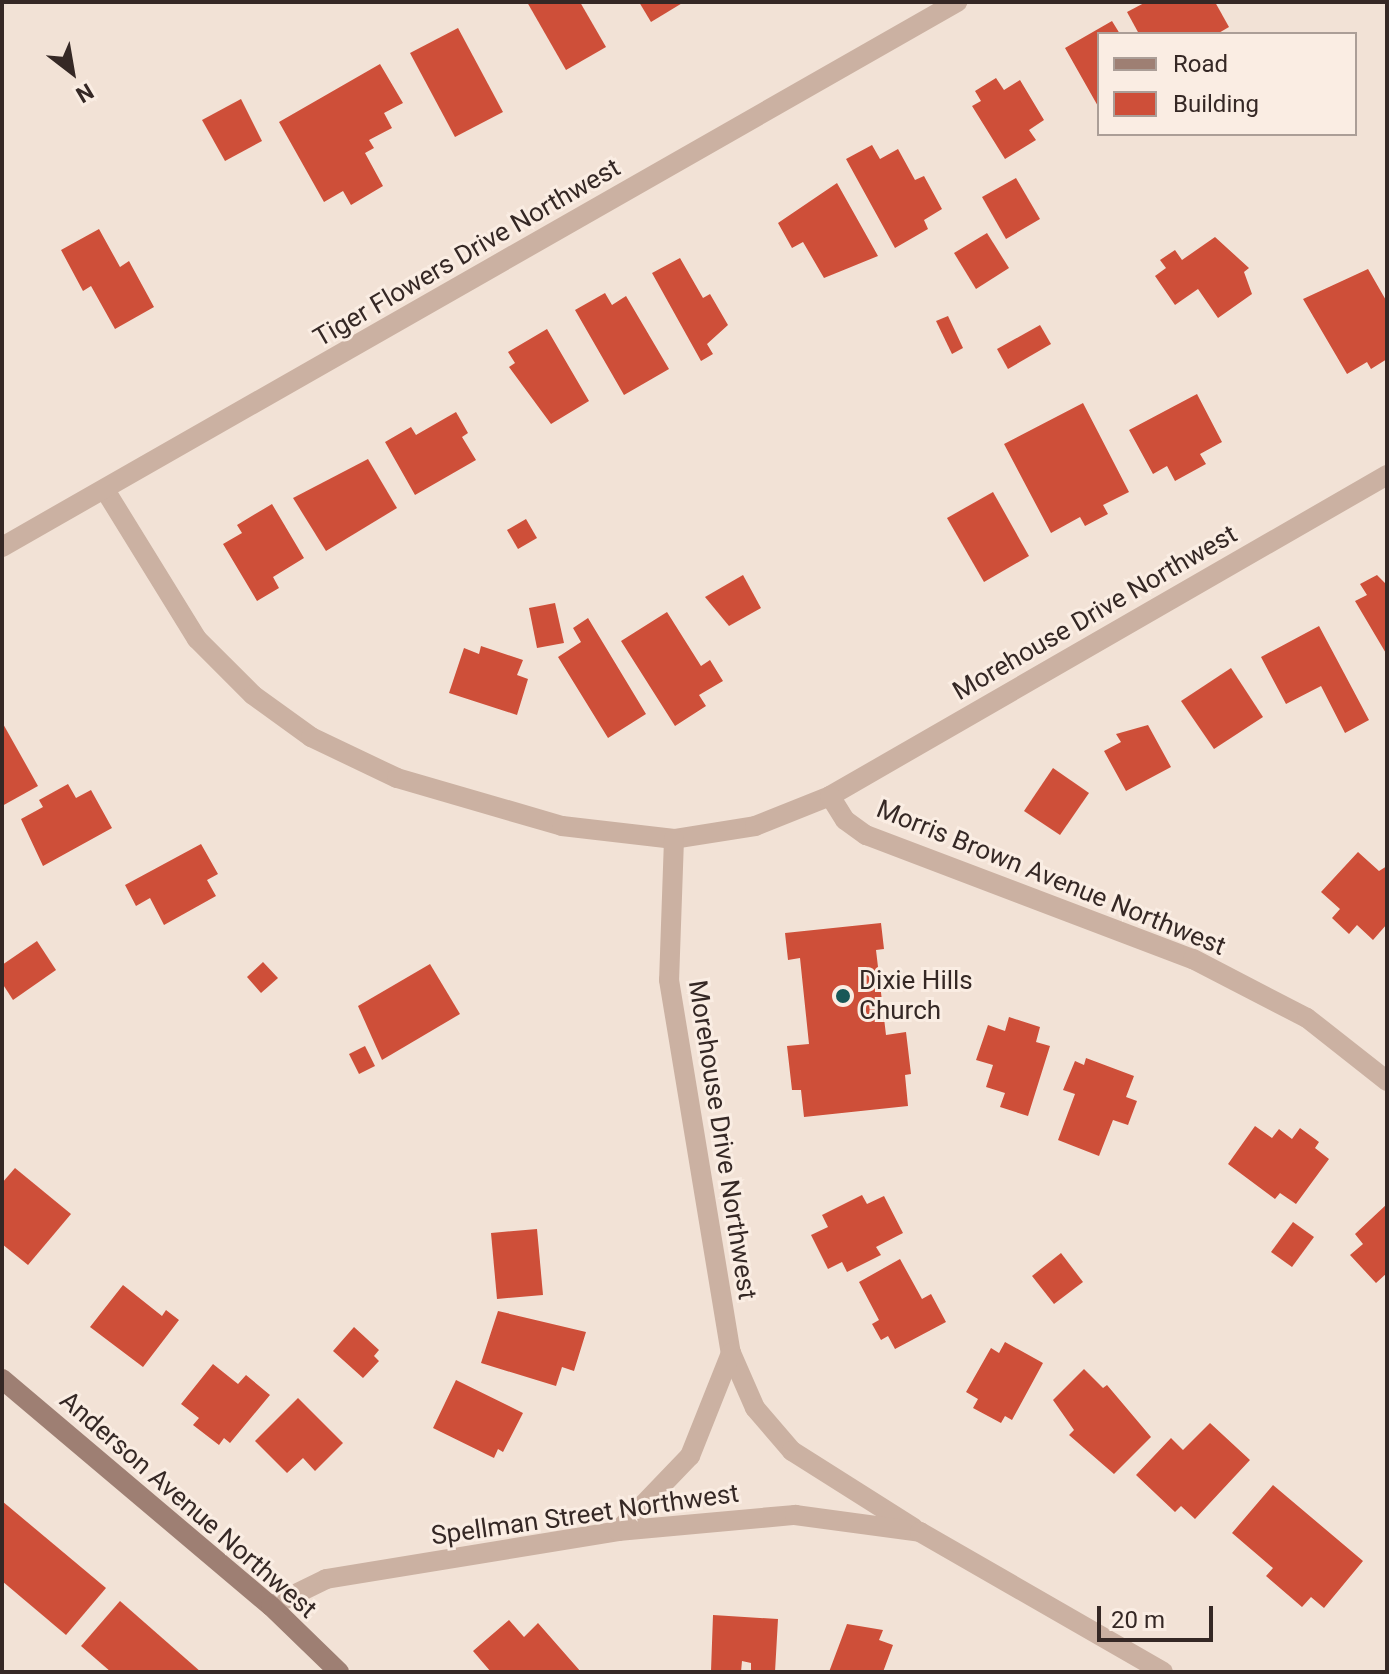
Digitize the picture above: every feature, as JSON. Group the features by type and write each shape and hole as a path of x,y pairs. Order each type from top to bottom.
{"street":[{"name":"Tiger Flowers Drive Northwest","path":"2,547 957,2"},
{"name":"Morehouse Drive Northwest","path":"830,796 1387,475"},
{"path":"105,490 197,639 253,695 311,737 397,778 562,826 674,839 755,826 830,796"},
{"name":"Morris Brown Avenue Northwest","path":"830,796 845,820 866,835 1193,959 1307,1018 1387,1081"},
{"name":"Morehouse Drive Northwest","path":"674,839 669,980 731,1353 755,1408 792,1451 920,1532"},
{"path":"618,1531 690,1456 731,1353"},
{"name":"Anderson Avenue Northwest","path":"2,1379 271,1606 339,1672"},
{"name":"Spellman Street Northwest","path":"271,1606 326,1579 618,1531 795,1515 920,1532 1163,1672"}],"building":[{"path":"527,2 580,2 606,47 566,70"},
{"path":"639,2 684,2 651,22"},
{"path":"1146,2 1215,2 1229,27 1220,32 1138,32 1127,12"},
{"path":"1112,21 1119,32 1097,32 1097,104 1065,48"},
{"path":"458,28 503,112 455,137 410,53"},
{"path":"380,64 403,103 384,113 392,128 369,140 374,148 365,153 383,186 351,205 343,191 324,202 279,122"},
{"path":"996,78 1004,90 1020,80 1044,120 1029,130 1036,140 1005,159 972,106 981,101 975,91"},
{"path":"241,99 262,141 225,161 202,120"},
{"path":"872,145 880,159 898,149 915,180 924,176 942,209 924,220 928,229 895,248 846,159"},
{"path":"1016,178 1040,219 1006,239 982,197"},
{"path":"837,183 878,256 824,278 803,242 792,248 778,223"},
{"path":"99,229 120,267 129,261 154,307 115,329 91,286 83,291 61,250"},
{"path":"987,233 1009,268 976,289 954,253"},
{"path":"1215,237 1249,268 1244,272 1252,294 1218,318 1198,289 1175,305 1155,276 1166,268 1160,260 1175,250 1182,260"},
{"path":"680,258 703,298 710,294 728,325 707,344 713,354 701,361 652,273"},
{"path":"1368,269 1387,302 1387,359 1371,369 1367,362 1347,374 1303,299"},
{"path":"605,293 612,305 626,296 669,369 624,395 575,310"},
{"path":"948,316 963,348 952,354 936,321"},
{"path":"1040,325 1051,344 1008,369 997,349"},
{"path":"547,329 589,401 551,424 509,367 515,363 508,352"},
{"path":"1197,394 1222,442 1200,454 1206,464 1175,481 1167,466 1153,474 1129,430"},
{"path":"1083,403 1129,492 1103,505 1108,514 1085,526 1080,517 1051,533 1004,444"},
{"path":"456,412 468,433 462,437 476,460 415,495 385,442 411,427 416,435"},
{"path":"368,459 397,508 326,551 293,498"},
{"path":"993,492 1029,556 984,582 947,518"},
{"path":"272,504 304,558 273,577 279,588 257,601 223,544 242,533 237,525"},
{"path":"526,519 537,538 518,549 507,530"},
{"path":"743,575 761,608 729,626 705,597"},
{"path":"1377,575 1387,585 1387,655 1355,601 1367,595 1360,584"},
{"path":"555,603 564,643 537,648 529,608"},
{"path":"667,612 701,666 710,660 723,681 699,695 706,706 675,726 621,641"},
{"path":"588,618 646,714 608,738 558,657 581,642 573,628"},
{"path":"1319,626 1369,720 1345,733 1321,686 1286,704 1261,657"},
{"path":"481,646 523,660 517,675 528,679 517,715 449,693 464,648 479,654"},
{"path":"1231,668 1263,717 1214,749 1181,701"},
{"path":"2,722 38,786 2,806"},
{"path":"1148,725 1171,767 1126,791 1104,751 1121,742 1116,734"},
{"path":"1053,768 1089,793 1060,835 1024,811"},
{"path":"68,784 76,798 91,790 112,828 43,866 21,819 43,807 39,800"},
{"path":"201,844 218,874 207,880 216,896 164,925 150,898 136,906 125,885"},
{"path":"1358,852 1379,871 1387,866 1387,924 1373,940 1357,925 1349,934 1332,918 1340,909 1321,892"},
{"name":"Dixie Hills Church","path":"881,923 884,949 876,950 886,1035 906,1032 911,1074 905,1075 908,1106 804,1117 801,1090 792,1090 787,1046 809,1044 800,958 788,960 785,933"},
{"path":"37,941 56,970 13,1000 2,983 2,965"},
{"path":"263,962 278,978 261,993 247,977"},
{"path":"430,964 460,1014 382,1060 358,1006"},
{"path":"1009,1017 1040,1027 1036,1042 1050,1046 1028,1116 1000,1107 1005,1093 986,1087 993,1065 976,1060 988,1025 1005,1031"},
{"path":"365,1046 375,1066 359,1074 349,1054"},
{"path":"1086,1058 1134,1076 1126,1097 1137,1101 1128,1125 1113,1120 1099,1156 1058,1140 1075,1094 1063,1090 1075,1061 1084,1065"},
{"path":"1255,1126 1272,1138 1279,1129 1292,1139 1300,1128 1319,1142 1315,1148 1329,1159 1296,1204 1280,1193 1275,1199 1228,1164"},
{"path":"15,1168 71,1214 28,1265 2,1244 2,1183"},
{"path":"862,1195 867,1204 884,1196 903,1233 876,1247 881,1255 847,1272 842,1262 828,1269 811,1235 828,1227 822,1215"},
{"path":"1387,1204 1387,1273 1376,1283 1350,1255 1363,1244 1355,1234"},
{"path":"1293,1222 1314,1237 1292,1267 1271,1252"},
{"path":"537,1229 543,1295 497,1299 491,1233"},
{"path":"1061,1253 1083,1282 1054,1304 1032,1276"},
{"path":"900,1259 922,1299 931,1294 946,1322 895,1349 888,1336 881,1340 872,1324 879,1320 859,1282"},
{"path":"123,1285 162,1316 166,1310 179,1320 143,1367 90,1327"},
{"path":"498,1311 586,1332 574,1371 562,1367 556,1386 481,1363"},
{"path":"354,1327 379,1350 374,1356 379,1361 363,1378 333,1351"},
{"path":"1005,1342 1043,1363 1012,1420 1005,1416 1001,1423 973,1408 978,1399 966,1392 991,1348 999,1353"},
{"path":"213,1364 238,1384 246,1375 270,1395 230,1443 224,1438 219,1445 193,1425 199,1418 181,1404"},
{"path":"1084,1369 1103,1388 1107,1385 1151,1437 1114,1474 1069,1435 1074,1430 1053,1400"},
{"path":"456,1380 523,1413 503,1452 498,1449 494,1458 433,1428"},
{"path":"298,1398 343,1443 315,1471 303,1458 287,1473 255,1441"},
{"path":"1210,1423 1250,1460 1195,1519 1181,1506 1175,1512 1136,1475 1171,1438 1183,1450"},
{"path":"1273,1485 1363,1561 1324,1608 1311,1597 1302,1607 1266,1576 1273,1568 1232,1533"},
{"path":"2,1501 106,1588 66,1635 2,1581"},
{"path":"120,1601 201,1672 111,1672 81,1646"},
{"path":"713,1615 778,1619 775,1672 751,1671 751,1663 742,1661 741,1672 711,1671"},
{"path":"509,1620 524,1637 538,1623 581,1672 491,1672 473,1651"},
{"path":"847,1624 883,1630 879,1640 893,1645 883,1672 829,1672"}],"place":[{"name":"Dixie Hills Church","path":"843,996"}]}
